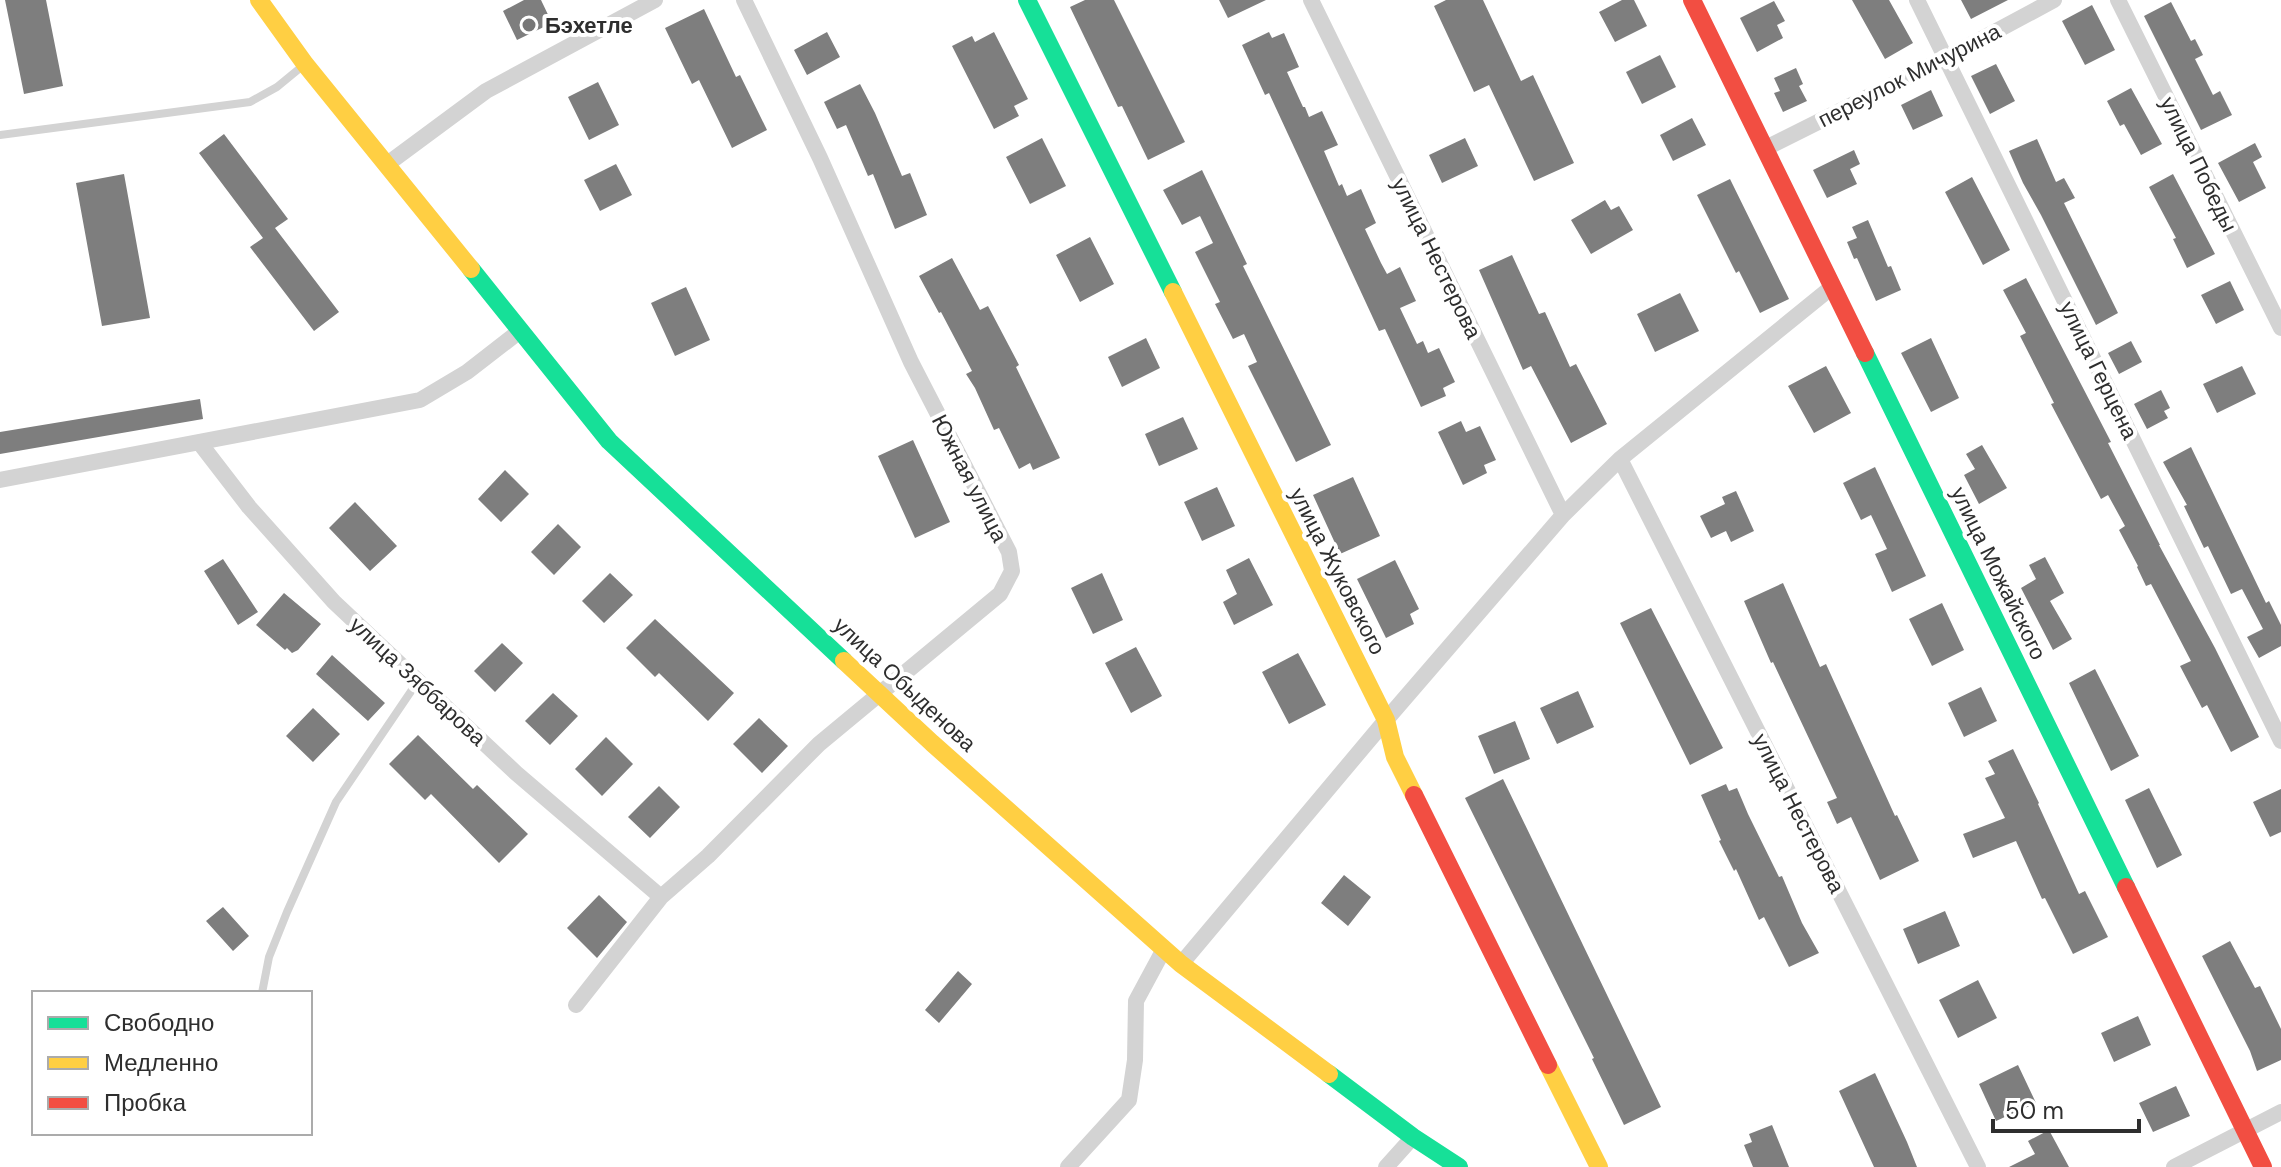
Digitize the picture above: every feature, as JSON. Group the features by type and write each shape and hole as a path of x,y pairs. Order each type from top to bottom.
{"street":[{"name":"улица Обыденова","path":"259,0 305,64 609,441 879,694 1181,964 1413,1137 1459,1167"},
{"path":"386,165 486,91 655,0"},
{"name":"Южная улица","path":"576,1005 661,897 708,856 819,744 1000,594 1012,571 1009,552 911,362 820,158 744,0"},
{"name":"улица Жуковского","path":"1027,0 1386,720 1395,757 1599,1167"},
{"name":"улица Нестерова","path":"1311,0 1563,515"},
{"name":"улица Можайского","path":"1692,0 2263,1167"},
{"name":"улица Герцена","path":"1917,0 2281,741"},
{"name":"переулок Мичурина","path":"1764,149 2054,0"},
{"name":"улица Победы","path":"2118,0 2281,328"},
{"path":"1181,964 1563,515 1620,459 1832,287"},
{"path":"0,480 420,400 467,372 520,331"},
{"name":"улица Зяббарова","path":"199,442 249,507 334,602 516,773 661,897"},
{"name":"улица Нестерова","path":"1620,459 1978,1167"},
{"path":"1068,1167 1129,1100 1135,1060 1136,1001 1164,949"},
{"path":"2174,1167 2281,1112"},
{"path":"1386,1167 1413,1137"}],"lane":[{"path":"0,135 250,102 277,87 305,64"},
{"path":"262,991 269,957 336,802 418,681"}],"building":[{"path":"5,0 46,0 63,86 24,94"},
{"path":"524,0 541,0 552,23 517,40 503,11"},
{"path":"1085,0 1114,0 1185,142 1148,160 1122,106 1118,107 1070,7"},
{"path":"1219,0 1266,0 1228,18"},
{"path":"1446,0 1483,0 1521,81 1533,75 1574,163 1534,181 1489,85 1474,92 1434,6"},
{"path":"1622,0 1634,0 1647,26 1615,42 1599,12"},
{"path":"1852,0 1889,0 1913,43 1885,59"},
{"path":"1961,0 2008,0 1971,19"},
{"path":"1774,1 1785,21 1777,25 1783,38 1757,52 1740,18"},
{"path":"2171,2 2191,41 2195,39 2203,55 2195,59 2213,95 2220,91 2232,115 2201,130 2144,16"},
{"path":"2092,5 2115,50 2085,65 2062,21"},
{"path":"704,9 736,77 740,75 767,130 732,148 699,80 692,84 665,28"},
{"path":"827,32 840,57 807,75 794,50"},
{"path":"994,32 1028,99 1014,106 1019,116 994,129 952,46 972,36 975,42"},
{"path":"1269,32 1272,38 1284,33 1299,67 1287,72 1303,107 1309,117 1322,111 1338,145 1324,151 1339,186 1342,184 1347,196 1361,189 1376,223 1365,229 1387,274 1400,267 1416,301 1400,308 1417,344 1423,341 1428,353 1439,348 1455,382 1443,388 1446,396 1421,407 1385,329 1379,331 1269,93 1265,95 1242,45"},
{"path":"1660,55 1676,87 1642,104 1626,72"},
{"path":"1996,64 2015,101 1990,114 1971,76"},
{"path":"1796,68 1803,84 1799,86 1807,101 1783,112 1774,93 1780,91 1774,78"},
{"path":"598,82 619,125 589,140 568,97"},
{"path":"860,84 902,176 910,173 927,215 895,229 873,174 868,176 846,125 837,129 824,102"},
{"path":"2131,88 2162,144 2141,155 2107,101"},
{"path":"1931,90 1943,116 1913,130 1901,105"},
{"path":"1692,118 1706,145 1673,161 1660,135"},
{"path":"224,134 288,219 275,228 339,312 314,331 250,247 263,238 199,153"},
{"path":"1042,138 1066,186 1030,204 1006,157"},
{"path":"1465,138 1478,166 1442,183 1429,155"},
{"path":"2037,139 2056,182 2064,178 2075,198 2064,203 2118,313 2096,325 2009,151"},
{"path":"2255,143 2262,157 2253,162 2266,188 2239,202 2218,163"},
{"path":"1854,150 1860,164 1850,169 1857,184 1827,198 1813,170"},
{"path":"616,164 632,195 600,211 584,180"},
{"path":"1202,170 1247,264 1243,266 1331,445 1296,462 1248,366 1257,362 1244,334 1233,339 1215,304 1220,302 1195,252 1213,243 1200,216 1182,225 1163,190"},
{"path":"124,174 150,318 102,326 76,183"},
{"path":"2173,174 2215,254 2187,268 2173,239 2176,238 2149,187"},
{"path":"1972,177 2010,250 1983,265 1945,192"},
{"path":"1730,179 1789,299 1760,313 1697,195"},
{"path":"1605,200 1611,210 1619,206 1633,230 1591,254 1571,220"},
{"path":"1868,220 1901,290 1876,301 1847,242 1857,238 1852,227"},
{"path":"1090,237 1114,284 1080,302 1056,255"},
{"path":"1512,255 1539,314 1545,312 1570,367 1576,364 1607,424 1571,443 1531,366 1523,370 1479,270"},
{"path":"952,258 980,310 988,306 1019,365 1016,367 1060,458 1033,470 1030,463 1019,469 999,428 994,430 966,374 972,371 919,276"},
{"path":"2026,278 2259,737 2231,752 2207,705 2202,708 2180,666 2191,661 2151,584 2146,586 2119,530 2125,526 2108,495 2101,499 2051,404 2054,403 2020,336 2026,333 2003,290"},
{"path":"2230,281 2244,310 2216,324 2201,295"},
{"path":"686,287 710,340 675,356 651,303"},
{"path":"1680,293 1699,331 1655,352 1637,314"},
{"path":"1146,338 1160,368 1122,387 1108,357"},
{"path":"1931,338 1959,398 1931,412 1901,353"},
{"path":"2131,341 2142,362 2119,374 2108,353"},
{"path":"1826,366 1851,413 1814,433 1788,386"},
{"path":"2242,366 2256,394 2217,413 2203,384"},
{"path":"2161,390 2170,408 2164,411 2168,418 2147,429 2134,404"},
{"path":"200,399 203,419 0,454 0,432"},
{"path":"1183,417 1198,449 1159,466 1145,434"},
{"path":"1461,421 1466,432 1480,426 1496,460 1484,465 1487,473 1463,485 1438,432"},
{"path":"913,440 950,522 915,538 878,456"},
{"path":"1982,445 2007,488 1979,504 1964,475 1975,469 1966,454"},
{"path":"2191,447 2266,603 2269,601 2281,625 2281,646 2259,658 2247,637 2263,629 2242,589 2231,594 2208,546 2204,548 2184,506 2187,505 2163,462"},
{"path":"1875,467 1926,576 1892,592 1875,554 1887,549 1871,515 1861,520 1843,483"},
{"path":"505,470 529,494 501,522 478,499"},
{"path":"1353,477 1380,536 1340,554 1313,495"},
{"path":"1217,487 1235,526 1202,541 1184,502"},
{"path":"1736,491 1754,531 1731,542 1726,531 1711,538 1700,516 1725,504 1722,497"},
{"path":"355,502 397,546 370,571 329,528"},
{"path":"558,524 581,547 554,575 531,552"},
{"path":"2045,557 2064,593 2050,601 2072,639 2053,650 2021,588 2036,579 2029,565"},
{"path":"1249,558 1273,605 1234,625 1223,602 1237,594 1226,570"},
{"path":"223,559 258,612 238,625 204,571"},
{"path":"1395,560 1419,609 1410,614 1414,624 1386,638 1357,579"},
{"path":"610,573 633,595 604,623 582,601"},
{"path":"1102,573 1123,620 1093,634 1071,588"},
{"path":"1783,583 1820,667 1826,664 1895,816 1919,861 1880,880 1851,817 1837,824 1827,802 1837,798 1744,601"},
{"path":"284,593 321,624 292,653 256,625"},
{"path":"1942,603 1964,650 1932,666 1909,619"},
{"path":"1651,608 1723,748 1690,765 1620,623"},
{"path":"655,619 734,693 708,721 659,673 655,677 626,648"},
{"path":"502,643 523,663 495,692 474,671"},
{"path":"1136,647 1162,696 1131,713 1105,663"},
{"path":"1298,653 1326,705 1289,724 1262,672"},
{"path":"332,655 385,703 368,721 316,674"},
{"path":"2095,669 2139,756 2111,771 2069,683"},
{"path":"1981,687 1997,721 1964,737 1948,703"},
{"path":"1578,691 1594,727 1557,744 1540,708"},
{"path":"553,693 578,716 550,745 525,721"},
{"path":"313,708 340,734 313,762 286,736"},
{"path":"759,718 788,746 762,773 733,744"},
{"path":"1515,721 1530,759 1494,774 1478,736"},
{"path":"418,735 473,789 477,785 528,834 499,863 431,794 425,800 389,764"},
{"path":"606,737 633,764 602,796 575,769"},
{"path":"2013,749 2079,894 2085,891 2108,937 2073,954 2045,898 2042,899 2016,841 1973,858 1963,834 2005,818 1985,778 1995,774 1988,761"},
{"path":"1503,779 1661,1107 1624,1125 1465,798"},
{"path":"1726,784 1729,791 1737,788 1819,953 1789,967 1764,917 1759,920 1736,869 1734,871 1719,841 1701,795"},
{"path":"659,786 680,807 650,838 628,817"},
{"path":"2149,788 2182,855 2157,868 2125,800"},
{"path":"2281,789 2281,832 2270,837 2253,802"},
{"path":"1344,875 1371,897 1348,926 1321,903"},
{"path":"599,895 627,922 597,958 567,928"},
{"path":"223,907 249,936 233,951 206,921"},
{"path":"1945,911 1960,946 1918,964 1903,929"},
{"path":"2230,941 2255,988 2260,986 2281,1029 2281,1060 2257,1071 2202,956"},
{"path":"958,971 972,984 939,1023 925,1010"},
{"path":"1978,980 1997,1018 1958,1038 1939,1000"},
{"path":"2138,1016 2151,1045 2114,1062 2101,1033"},
{"path":"2018,1065 2036,1103 1996,1121 1979,1084"},
{"path":"1875,1073 1917,1167 1874,1167 1839,1091"},
{"path":"2176,1086 2190,1116 2153,1132 2139,1103"},
{"path":"1772,1125 1789,1167 1753,1167 1744,1145 1752,1142 1749,1134"},
{"path":"2049,1130 2069,1167 2009,1167 2035,1154 2028,1141"}],"traffic: fast":[{"path":"1027,0 1173,292"},
{"path":"471,269 609,441 844,661"},
{"path":"1865,353 2126,887"},
{"path":"1329,1074 1459,1167"}],"traffic: slow":[{"path":"259,0 305,64 471,269"},
{"path":"1173,292 1386,720 1395,757 1414,795"},
{"path":"844,661 1181,964 1329,1074"},
{"path":"1548,1065 1599,1167"}],"traffic: jam":[{"path":"1692,0 1865,353"},
{"path":"1414,795 1548,1065"},
{"path":"2126,887 2263,1167"}],"place":[{"name":"Бэхетле","path":"529,25"}]}
